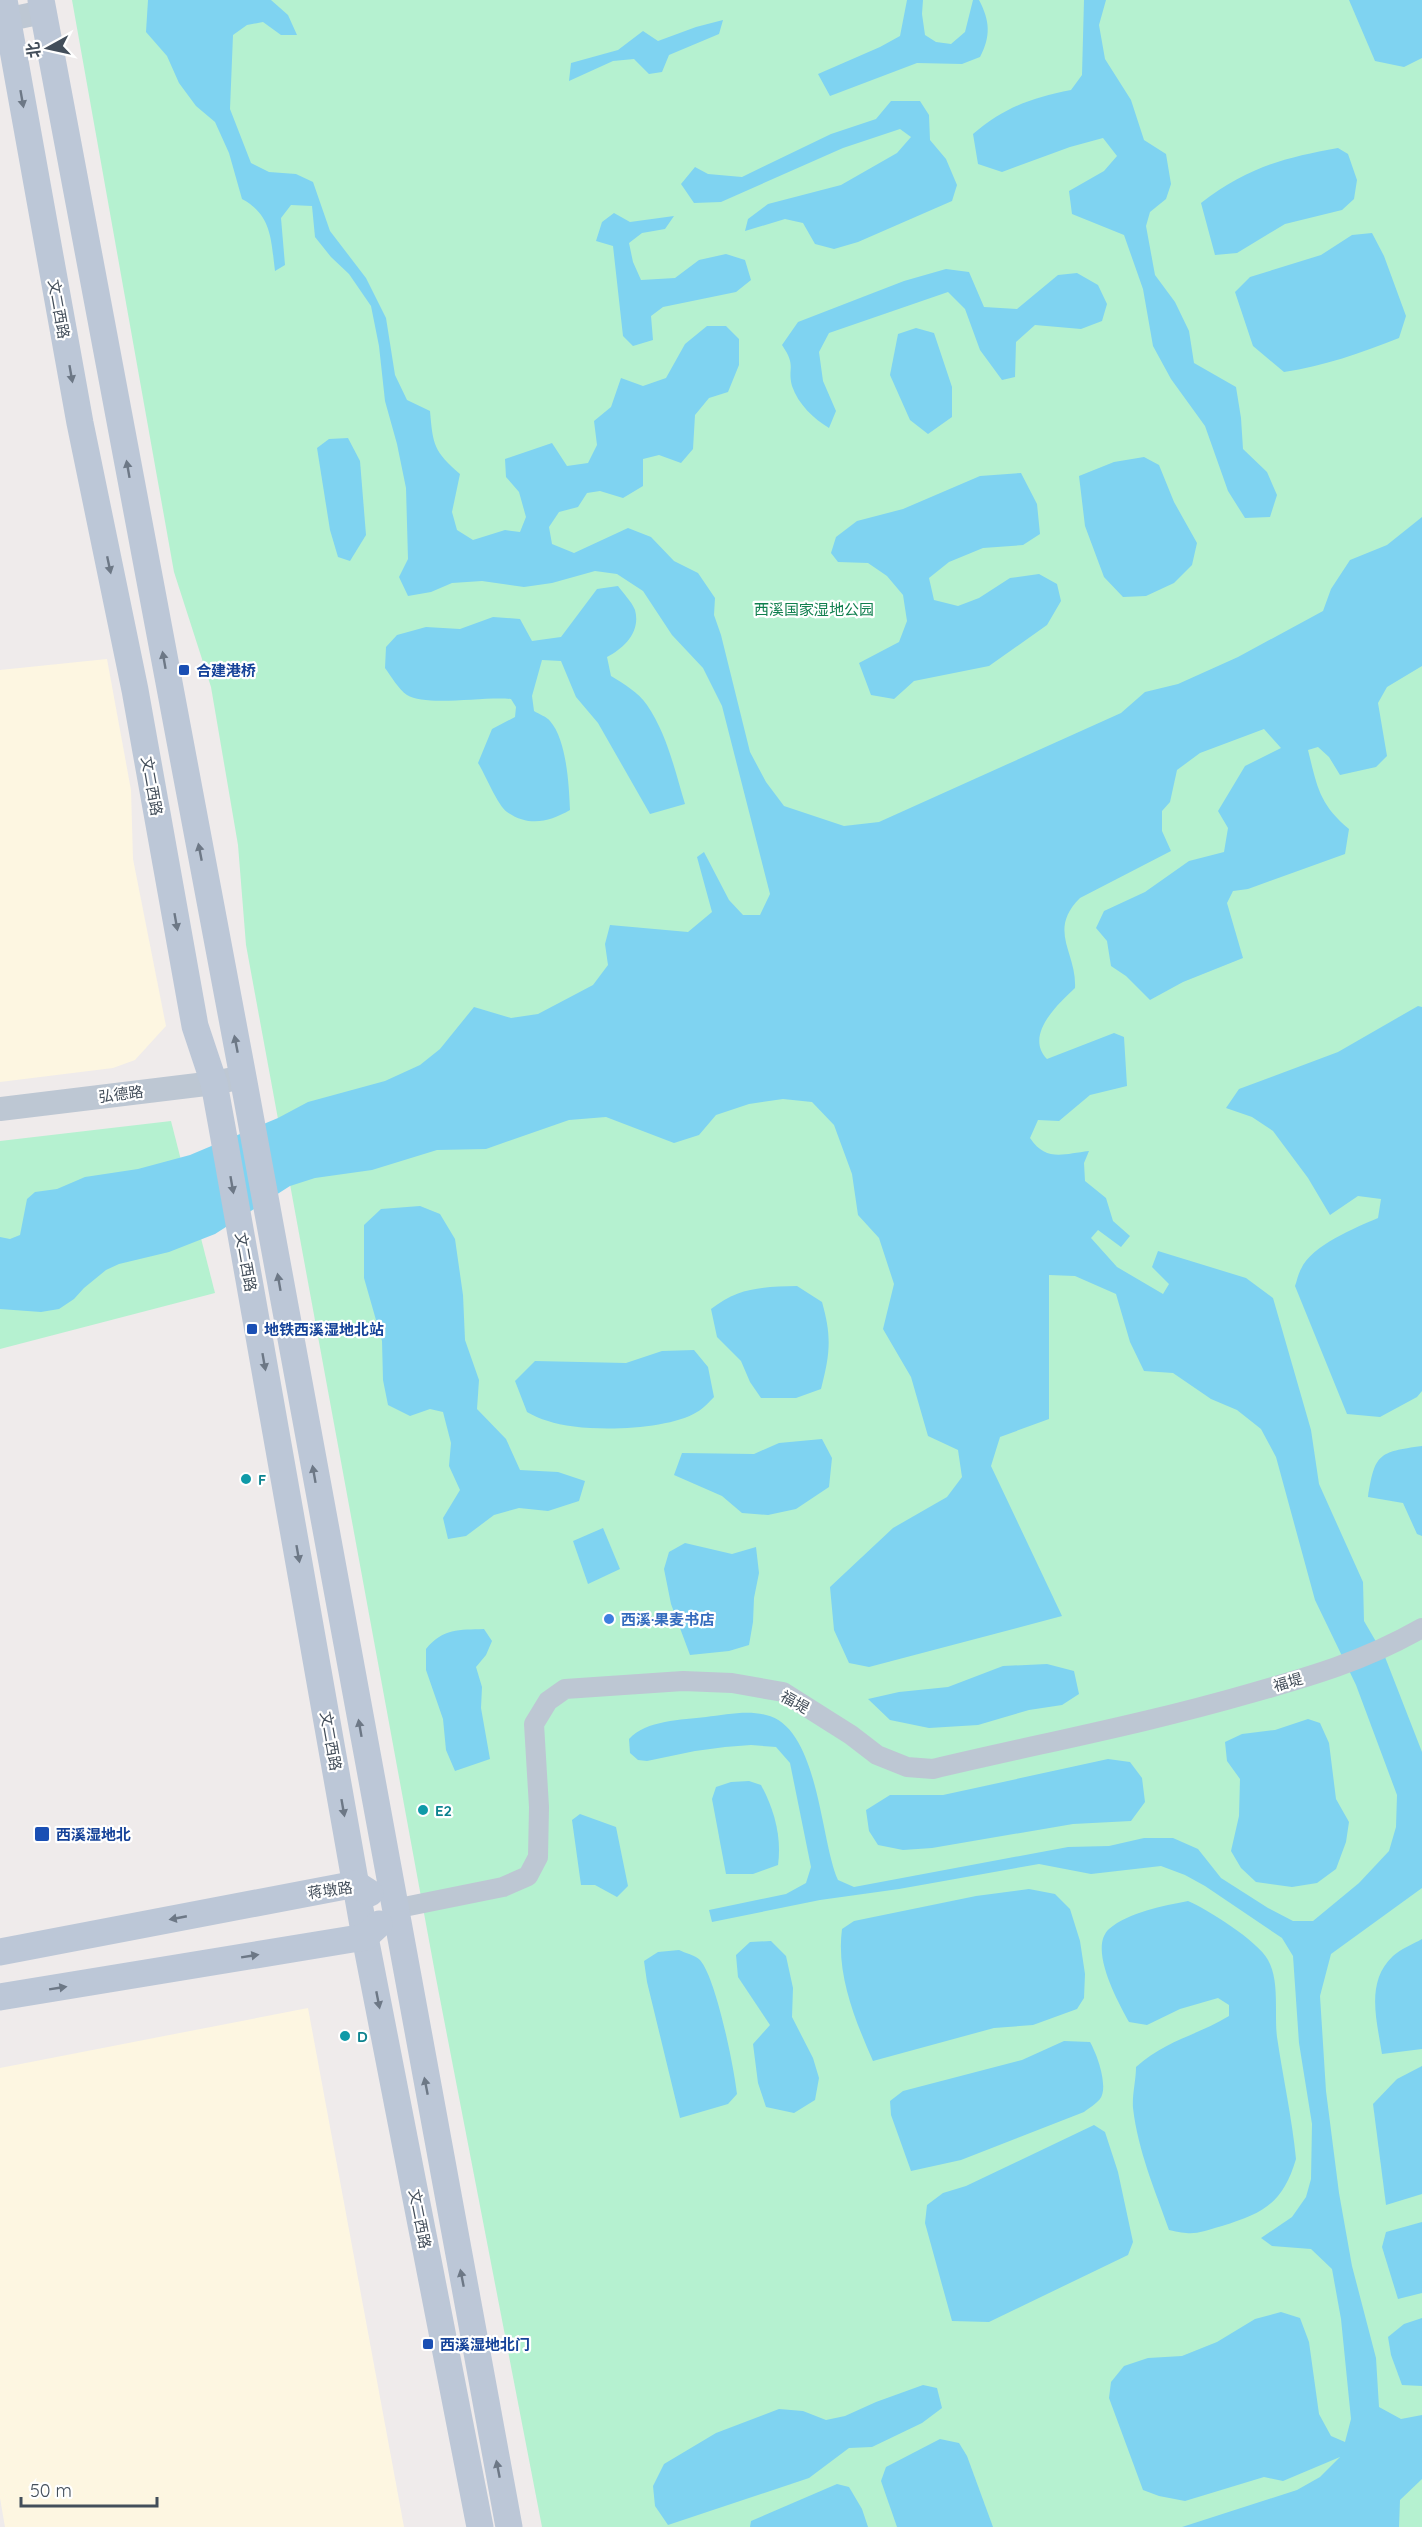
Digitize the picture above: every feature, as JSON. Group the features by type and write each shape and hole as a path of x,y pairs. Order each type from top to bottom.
{"main road":[{"name":"文二西路","path":"42,6 243,1077 268,1227 508,2527"},
{"name":"文二西路","path":"4,14 80,423 135,690 195,1026 214,1083 365,1936 480,2527"},
{"name":"蒋墩路","path":"0,1952 356,1884 394,1909"},
{"path":"0,1997 365,1936 394,1909"}],"street":[{"path":"4,14 42,6"},
{"name":"弘德路","path":"0,1109 214,1083 243,1077"},
{"name":"福堤","path":"394,1909 503,1887 528,1876 537,1857 539,1807 534,1724 548,1701 565,1689 682,1682 732,1683 783,1692 851,1735 877,1755 907,1767 933,1769 1170,1716 1339,1668 1393,1645 1422,1628"}],"shaded area":[{"path":"107,659 131,790 133,859 166,1026 135,1060 113,1068 0,1082 0,670"},
{"path":"308,2008 404,2527 5,2527 0,2498 0,2068"}],"green space":[{"name":"西溪国家湿地公园","path":"72,0 1422,0 1422,2527 542,2527 435,1973 246,945 238,845 211,687 174,572"},
{"path":"171,1121 215,1293 0,1349 0,1141"}],"water":[{"path":"148,0 271,0 288,15 297,35 281,35 263,22 247,25 233,35 230,109 251,163 269,172 296,174 313,182 330,231 366,278 386,318 395,375 407,400 430,411 436,447 460,474 452,512 457,530 473,540 505,530 520,532 526,517 519,492 506,477 505,459 552,443 567,466 588,463 597,445 594,421 611,407 621,378 643,386 666,378 685,344 707,326 726,326 739,339 739,365 728,392 709,398 695,415 693,449 681,463 659,455 643,459 643,486 623,498 600,491 587,493 578,507 559,512 549,527 552,544 574,553 628,528 651,537 674,561 698,573 715,598 714,615 750,752 766,782 784,806 844,826 879,822 1121,713 1145,692 1178,684 1238,657 1323,611 1331,589 1350,560 1387,545 1422,517 1422,666 1387,687 1378,703 1387,756 1376,767 1340,775 1329,757 1318,747 1308,750 1317,784 1325,803 1349,829 1345,854 1248,889 1233,891 1227,903 1243,958 1183,982 1150,1000 1126,976 1111,966 1107,941 1096,928 1104,911 1145,892 1189,861 1224,852 1228,828 1218,811 1245,766 1281,748 1264,729 1200,753 1177,770 1170,802 1162,811 1162,831 1171,851 1080,898 1070,910 1064,931 1075,988 1046,1020 1039,1040 1041,1050 1047,1059 1114,1033 1124,1037 1127,1086 1090,1095 1059,1121 1038,1120 1030,1138 1042,1151 1056,1155 1089,1151 1084,1163 1085,1181 1106,1198 1113,1221 1130,1236 1121,1247 1098,1230 1091,1238 1117,1267 1163,1294 1169,1284 1152,1267 1158,1251 1246,1278 1273,1298 1311,1430 1319,1484 1363,1582 1364,1621 1385,1657 1422,1752 1422,1888 1331,1954 1320,1996 1326,2091 1339,2193 1352,2266 1376,2358 1379,2407 1401,2419 1422,2415 1422,2479 1400,2500 1399,2527 1182,2527 1297,2490 1320,2477 1340,2457 1283,2481 1264,2477 1185,2501 1159,2496 1143,2490 1109,2398 1111,2382 1124,2366 1148,2358 1182,2356 1217,2342 1255,2319 1281,2312 1300,2318 1309,2342 1319,2414 1331,2436 1345,2442 1351,2419 1341,2319 1332,2269 1311,2249 1272,2246 1261,2238 1292,2217 1306,2197 1311,2179 1312,2124 1299,2043 1293,1956 1282,1938 1205,1886 1161,1866 1091,1874 1039,1864 899,1889 820,1900 712,1922 709,1910 786,1894 806,1883 811,1867 790,1763 776,1747 751,1745 695,1751 647,1761 638,1760 630,1753 629,1739 645,1728 665,1722 751,1713 766,1715 784,1724 797,1740 807,1762 838,1880 854,1887 1068,1847 1109,1846 1144,1838 1173,1838 1198,1849 1221,1878 1293,1921 1313,1921 1359,1883 1389,1851 1396,1827 1397,1795 1356,1685 1315,1600 1276,1457 1261,1429 1237,1410 1211,1399 1173,1373 1144,1371 1130,1342 1116,1294 1075,1276 1049,1275 1049,1419 1000,1437 991,1466 1062,1616 869,1667 849,1663 834,1630 830,1587 893,1528 947,1497 962,1477 958,1450 928,1436 911,1377 883,1329 894,1284 879,1238 858,1215 852,1174 834,1125 812,1102 783,1099 749,1104 716,1115 699,1135 674,1143 606,1117 569,1120 486,1149 437,1150 372,1170 315,1178 290,1186 215,1234 169,1252 119,1264 106,1270 74,1299 59,1309 41,1312 0,1309 0,1237 10,1239 20,1235 27,1199 35,1192 57,1189 85,1177 138,1169 190,1155 278,1118 308,1102 385,1081 420,1065 440,1049 474,1007 511,1018 538,1014 593,985 608,965 605,944 610,925 688,932 712,912 697,857 704,852 729,900 743,915 760,915 770,894 722,706 703,668 672,635 643,591 617,574 595,571 552,583 524,587 482,581 452,583 431,592 408,596 399,577 408,559 406,488 385,401 379,346 371,306 349,274 315,237 312,206 291,205 281,218 285,265 275,271 271,239 265,221 252,205 242,199 229,153 215,122 196,106 179,83 167,56 146,32"},
{"path":"907,0 923,0 925,35 936,42 951,44 965,32 973,0 979,0 988,28 980,57 962,64 917,63 830,96 818,74 900,36"},
{"path":"1084,0 1106,0 1099,25 1105,59 1131,100 1144,140 1166,154 1171,184 1166,199 1150,212 1146,226 1155,275 1175,302 1189,331 1194,363 1236,387 1243,449 1267,472 1277,495 1270,517 1245,518 1228,491 1205,426 1171,379 1153,346 1143,289 1124,235 1072,214 1069,191 1104,171 1117,156 1103,138 1070,147 1002,172 978,164 973,134 996,117 1019,105 1043,96 1071,90 1082,75"},
{"path":"1349,0 1422,0 1422,58 1404,67 1375,61"},
{"path":"723,20 719,34 669,55 662,72 649,74 634,59 613,61 569,81 571,63 618,50 643,31 658,41"},
{"path":"891,101 920,101 929,115 930,140 946,159 957,185 952,201 858,242 834,249 815,244 803,223 785,219 745,231 748,219 768,204 841,185 897,153 911,137 900,129 843,148 721,202 694,203 681,184 695,167 708,174 742,177 831,134 876,119"},
{"path":"1338,148 1348,154 1357,180 1354,199 1342,210 1285,224 1237,253 1215,255 1201,203 1234,181 1266,166"},
{"path":"614,213 630,222 674,216 665,229 642,233 629,243 633,262 641,280 675,278 699,260 726,254 745,260 751,280 736,292 663,307 651,316 653,340 633,346 623,336 613,246 596,241 602,222"},
{"path":"1372,233 1384,256 1406,316 1399,338 1342,358 1284,372 1253,346 1235,292 1250,277 1321,255 1352,235"},
{"path":"946,269 969,272 984,307 1017,309 1058,275 1077,273 1098,285 1107,304 1102,321 1081,329 1035,325 1016,342 1015,377 1002,380 980,350 965,309 948,292 829,333 819,352 823,381 836,411 829,428 812,416 802,405 792,386 789,358 782,345 798,322 904,281"},
{"path":"916,328 934,333 952,387 952,417 928,434 910,420 890,375 898,334"},
{"path":"348,438 360,461 366,535 350,561 338,557 330,530 317,448 329,439"},
{"path":"1144,457 1159,465 1174,502 1197,543 1192,565 1174,583 1146,596 1123,597 1104,577 1085,526 1079,476 1114,462"},
{"path":"1021,473 1037,504 1040,534 1023,545 983,548 949,562 929,578 934,600 958,606 979,598 1010,578 1039,574 1057,584 1061,601 1047,625 989,666 914,681 894,699 871,695 859,663 899,642 907,621 903,595 887,576 868,563 838,562 831,553 836,537 857,521 903,509 980,476"},
{"path":"618,586 634,607 636,625 625,644 607,657 611,676 639,696 654,716 670,753 685,804 650,814 598,723 576,697 561,661 542,660 532,696 534,711 550,721 556,729 564,751 570,810 547,820 531,821 515,817 503,809 478,763 492,729 515,717 516,707 511,699 428,700 407,695 385,668 386,647 397,635 426,627 460,629 493,617 520,619 532,641 561,637 597,589"},
{"path":"1418,1006 1422,1007 1422,1391 1417,1397 1380,1417 1347,1414 1295,1286 1301,1269 1314,1252 1335,1238 1378,1218 1381,1199 1358,1196 1330,1215 1308,1178 1273,1131 1252,1117 1226,1108 1239,1089 1338,1052"},
{"path":"420,1206 440,1214 455,1239 463,1295 465,1340 479,1380 477,1409 506,1439 520,1470 558,1472 585,1481 579,1501 548,1511 519,1508 494,1515 466,1536 448,1539 443,1518 460,1490 449,1466 451,1443 443,1412 430,1409 410,1416 388,1405 383,1380 382,1341 364,1278 364,1225 381,1209"},
{"path":"797,1286 822,1302 825,1314 829,1346 821,1389 796,1398 761,1398 750,1382 741,1361 717,1337 711,1309 741,1292"},
{"path":"694,1350 708,1367 714,1397 697,1412 666,1423 602,1428 563,1425 548,1421 527,1412 515,1381 535,1361 626,1363 662,1351"},
{"path":"822,1439 832,1458 829,1487 796,1509 768,1515 742,1513 722,1496 674,1475 682,1453 754,1454 779,1443"},
{"path":"1422,1446 1422,1536 1417,1534 1403,1503 1368,1497 1373,1472 1381,1458 1396,1450"},
{"path":"603,1528 620,1569 588,1584 573,1541"},
{"path":"685,1543 732,1554 756,1547 759,1573 749,1645 729,1651 690,1655 671,1604 664,1569 669,1552"},
{"path":"484,1629 492,1641 486,1655 476,1667 482,1687 481,1708 490,1759 455,1771 446,1750 443,1719 426,1670 426,1649 439,1637 452,1631"},
{"path":"1047,1664 1074,1671 1079,1694 1062,1705 1029,1710 978,1725 929,1728 890,1720 868,1699 899,1692 948,1687 1003,1666"},
{"path":"1308,1719 1320,1723 1329,1743 1336,1799 1349,1822 1346,1842 1336,1869 1317,1883 1292,1887 1256,1882 1241,1868 1231,1851 1239,1816 1240,1779 1227,1761 1225,1742 1242,1734 1275,1730"},
{"path":"1108,1759 1130,1762 1142,1778 1145,1802 1131,1821 1073,1824 932,1848 903,1850 878,1845 869,1831 866,1810 890,1795 943,1795"},
{"path":"749,1781 761,1785 770,1804 778,1834 778,1865 753,1874 726,1874 712,1799 716,1787 731,1782"},
{"path":"580,1814 616,1827 628,1886 617,1897 595,1885 581,1885 572,1820"},
{"path":"1029,1889 1055,1894 1070,1909 1080,1941 1085,1974 1084,1998 1077,2009 1033,2025 994,2028 873,2061 844,1980 842,1929 854,1921 976,1896"},
{"path":"1188,1901 1219,1918 1243,1935 1262,1952 1272,1968 1277,2037 1296,2159 1285,2186 1270,2204 1260,2211 1201,2232 1185,2233 1169,2230 1139,2140 1133,2108 1136,2067 1159,2050 1229,2016 1229,2005 1218,1998 1180,2009 1147,2025 1129,2022 1112,1989 1103,1962 1102,1949 1103,1938 1117,1923 1147,1910"},
{"path":"1422,1939 1422,2049 1382,2054 1375,2002 1379,1978 1384,1966 1393,1956"},
{"path":"771,1941 786,1956 793,1988 792,2017 813,2058 819,2078 815,2100 794,2113 766,2107 758,2083 753,2044 770,2025 738,1977 736,1955 750,1942"},
{"path":"679,1950 700,1960 706,1970 718,2003 737,2094 728,2104 680,2118 644,1961 658,1952"},
{"path":"1064,2041 1090,2042 1099,2062 1103,2079 1102,2094 1097,2103 1084,2112 961,2160 911,2171 891,2115 890,2101 903,2091 1022,2060"},
{"path":"1422,2066 1422,2194 1386,2205 1373,2104 1397,2079"},
{"path":"1094,2125 1105,2132 1118,2172 1133,2242 1128,2255 989,2322 952,2321 925,2223 927,2205 943,2193 966,2186"},
{"path":"1422,2222 1422,2293 1398,2299 1382,2247 1386,2232"},
{"path":"1422,2318 1422,2386 1402,2385 1391,2355 1388,2337 1404,2324"},
{"path":"923,2385 937,2388 942,2408 922,2423 872,2447 849,2448 809,2478 668,2525 655,2506 653,2486 664,2464 716,2433 779,2409 803,2411 826,2420 845,2416"},
{"path":"940,2439 959,2443 967,2456 993,2527 897,2527 881,2481 886,2467"},
{"path":"837,2484 849,2487 862,2509 868,2527 750,2527 751,2521"}],"place":[{"name":"合建港桥","path":"184,670"},
{"name":"地铁西溪湿地北站","path":"252,1329"},
{"name":"F","path":"246,1479"},
{"name":"西溪·果麦书店","path":"609,1619"},
{"name":"E2","path":"423,1810"},
{"name":"西溪湿地北","path":"42,1834"},
{"name":"D","path":"345,2036"},
{"name":"西溪湿地北门","path":"428,2344"}]}
